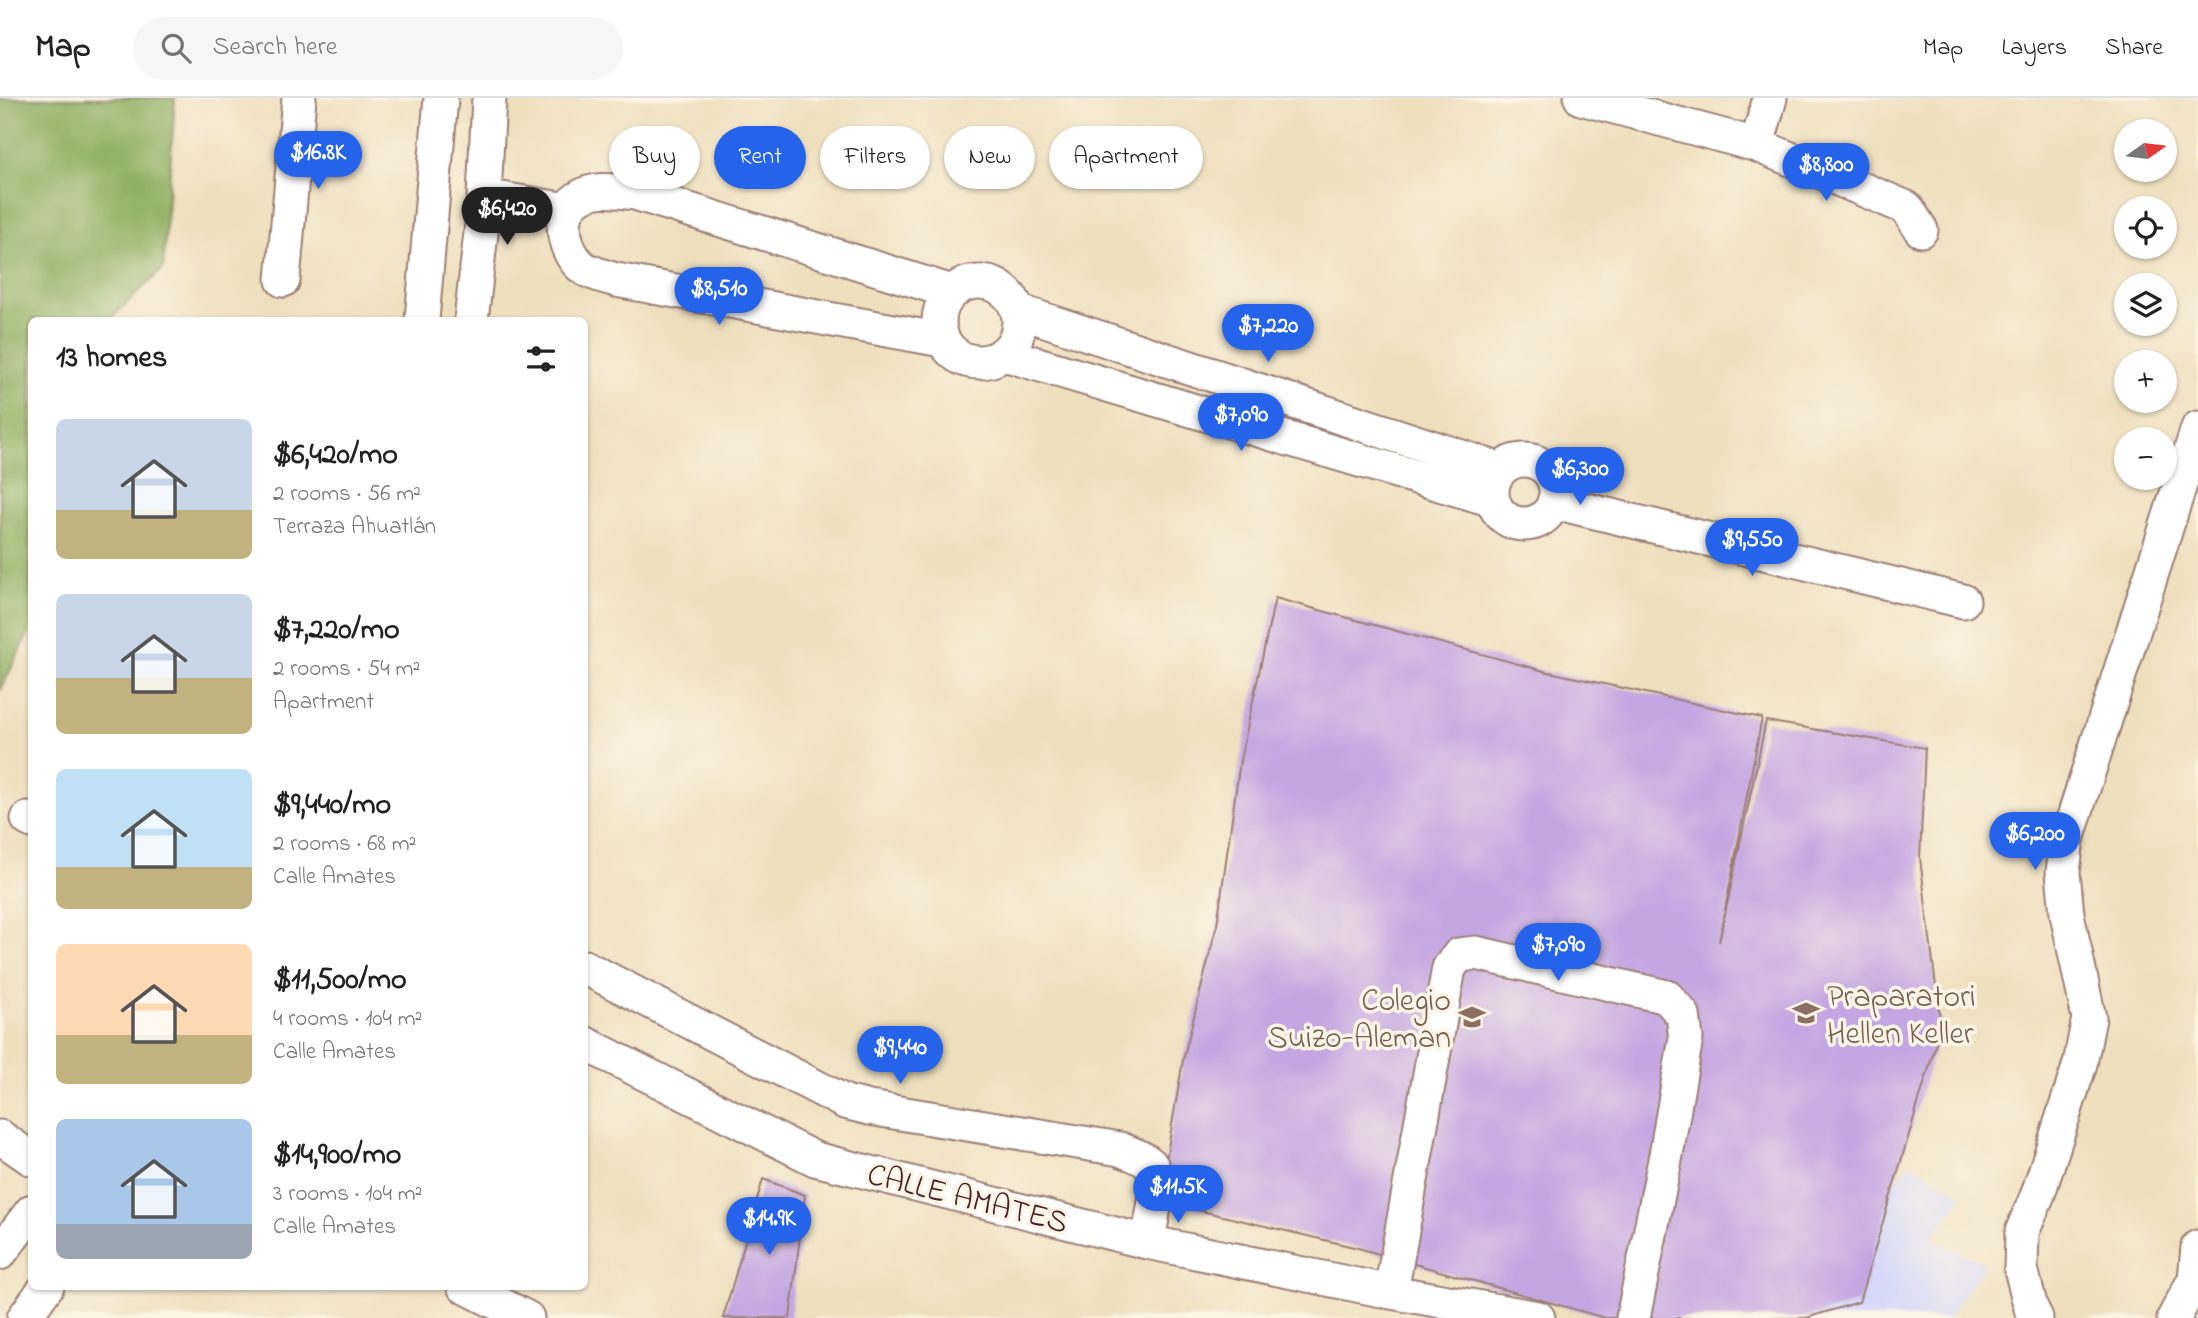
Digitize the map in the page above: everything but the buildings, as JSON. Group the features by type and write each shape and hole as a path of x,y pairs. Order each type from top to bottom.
{"street":[{"path":"283,280 299,98"},
{"path":"422,317 440,98"},
{"path":"471,317 484,206 488,98"},
{"path":"1581,98 1757,145 1907,208 1921,230"},
{"path":"1757,145 1770,98"},
{"path":"942,340 616,280 584,268 573,256 566,242 566,220 576,199 603,190 635,193 952,292"},
{"path":"484,206 566,220"},
{"path":"990,283 1012,298 1018,310 1018,334 1004,354 994,360 970,362 959,358 942,340 939,314 952,292 963,285 990,283"},
{"path":"1018,310 1497,485"},
{"path":"1004,354 1497,485"},
{"path":"2036,1318 2021,1269 2022,1232 2038,1194 2080,1064 2089,1018 2067,914 2063,872 2067,839 2198,428"},
{"path":"1519,460 1530,461 1540,464 1554,481 1554,502 1542,518 1533,523 1513,522 1497,509 1497,485 1509,464 1519,460"},
{"path":"1554,502 1963,601"},
{"path":"1391,1292 1449,968 1459,955 1476,953 1667,997 1684,1015 1686,1038 1666,1155 1633,1318"},
{"path":"588,969 845,1102 879,1110 1120,1149 1148,1161 1154,1169 1155,1199 1147,1242"},
{"name":"CALLE AMATES","path":"588,1046 816,1159 1147,1242 1391,1292 1538,1318"},
{"path":"0,1138 28,1156"},
{"path":"0,1253 28,1216"},
{"path":"2174,1318 2195,1279 2198,1247"},
{"path":"24,1318 44,1290"},
{"path":"472,1290 527,1318"}],"shaded area":[{"path":"1911,1163 1963,1196 1931,1239 1985,1264 1948,1318 1806,1318 1859,1302 1894,1184"}],"green space":[{"path":"0,98 175,98 163,269 112,317 28,317 28,634 0,691"}],"place":[{"name":"Praparatori Hellen Keller","path":"1806,1013"},
{"name":"Colegio Suizo-Aleman","path":"1472,1017"}]}
